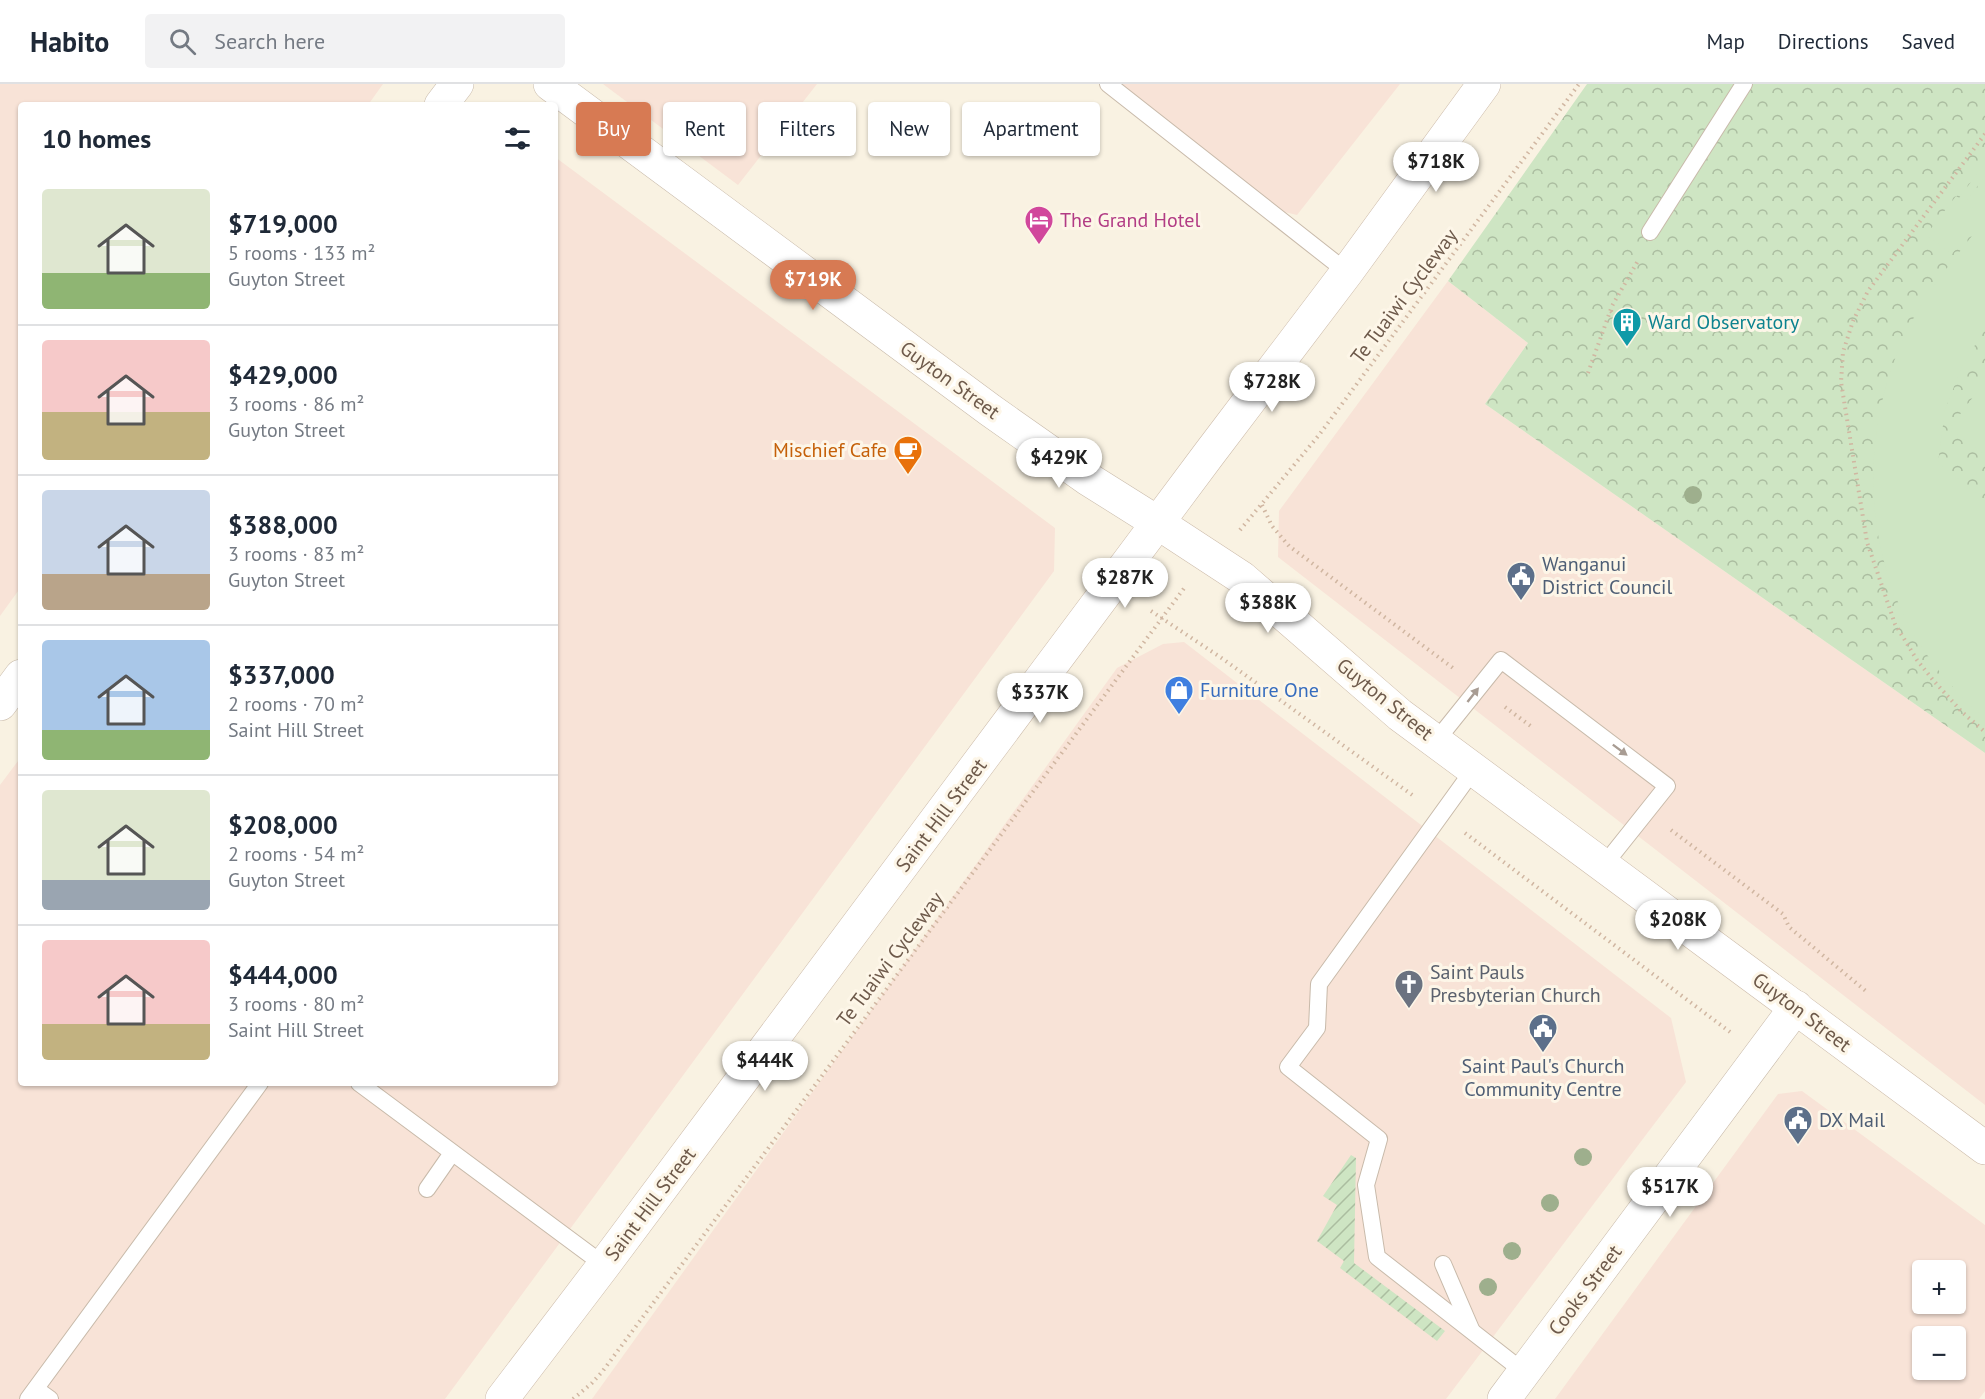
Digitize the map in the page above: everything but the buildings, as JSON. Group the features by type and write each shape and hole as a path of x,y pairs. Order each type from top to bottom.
{"main road":[{"path":"443,102 457,84"},
{"name":"Guyton Street","path":"550,84 990,410 1088,479 1242,578 1400,715 1985,1148"},
{"name":"Saint Hill Street","path":"502,1399 604,1266 1347,272 1484,84"},
{"path":"0,704 18,680"},
{"name":"Cooks Street","path":"1504,1399 1796,1007"}],"lane":[{"path":"1108,84 1347,272"},
{"path":"1650,232 1744,84"},
{"path":"1436,741 1501,660 1667,786 1604,865"},
{"path":"1474,769 1319,984 1317,1028 1288,1067 1379,1139 1366,1185 1377,1257 1524,1372"},
{"path":"50,1399 32,1394 258,1086"},
{"path":"363,1086 604,1266"},
{"path":"426,1189 452,1153"},
{"path":"1443,1264 1472,1330"}],"path":[{"name":"Te Tuaiwi Cycleway","path":"1247,522 1319,435 1579,84"},
{"path":"1985,134 1868,291 1853,321 1843,352 1841,382 1867,542 1895,624 1917,660 1933,680 1962,712 1985,732"},
{"path":"1588,373 1611,310 1622,286 1650,241 1650,232"},
{"path":"1611,310 1617,319"},
{"name":"Te Tuaiwi Cycleway","path":"573,1399 602,1372 1182,591"},
{"path":"1151,610 1161,618"},
{"path":"1789,927 1867,992"}],"shaded area":[{"path":"0,84 383,84 370,102 18,102 18,591 0,616"},
{"path":"603,84 817,84 803,102 758,102 758,156 761,156 738,185 699,156 746,156 746,102 663,102 663,129 651,120 651,102 627,102"},
{"path":"1099,84 1400,84 1297,215 1268,208"},
{"path":"558,159 1055,528 1054,571 445,1399 0,1399 0,785 18,761 18,1086 558,1086"},
{"path":"1448,281 1528,343 1485,404 1985,753 1985,1105 1278,557 1279,511"},
{"path":"1184,642 1671,1018 1686,1082 1446,1399 592,1399 1117,668 1163,644"},
{"path":"1802,1091 1985,1225 1985,1391 1979,1399 1555,1399 1778,1094"}],"green space":[{"path":"1587,84 1985,84 1985,753 1485,404 1528,343 1448,281"},
{"path":"1985,163 1985,176 1965,203 1972,208 1985,191 1985,204 1978,213 1982,215 1952,254 1926,235 1956,196 1959,198"},
{"path":"1985,219 1985,329 1962,366 1945,410 1938,463 1985,500 1985,719 1930,659 1908,623 1891,584 1880,544 1874,503 1874,461 1878,419 1888,379 1903,339 1930,292"},
{"path":"1985,381 1985,455 1949,429"},
{"path":"1351,1155 1356,1158 1354,1263 1445,1331 1437,1341 1340,1268 1344,1261 1317,1241 1337,1205 1323,1196"}],"place":[{"name":"The Grand Hotel","path":"1039,246"},
{"name":"Ward Observatory","path":"1627,348"},
{"name":"Mischief Cafe","path":"908,476"},
{"name":"Wanganui District Council","path":"1521,602"},
{"name":"Furniture One","path":"1179,716"},
{"name":"Saint Pauls Presbyterian Church","path":"1409,1010"},
{"name":"Saint Paul's Church Community Centre","path":"1543,1054"},
{"name":"DX Mail","path":"1798,1146"}]}
